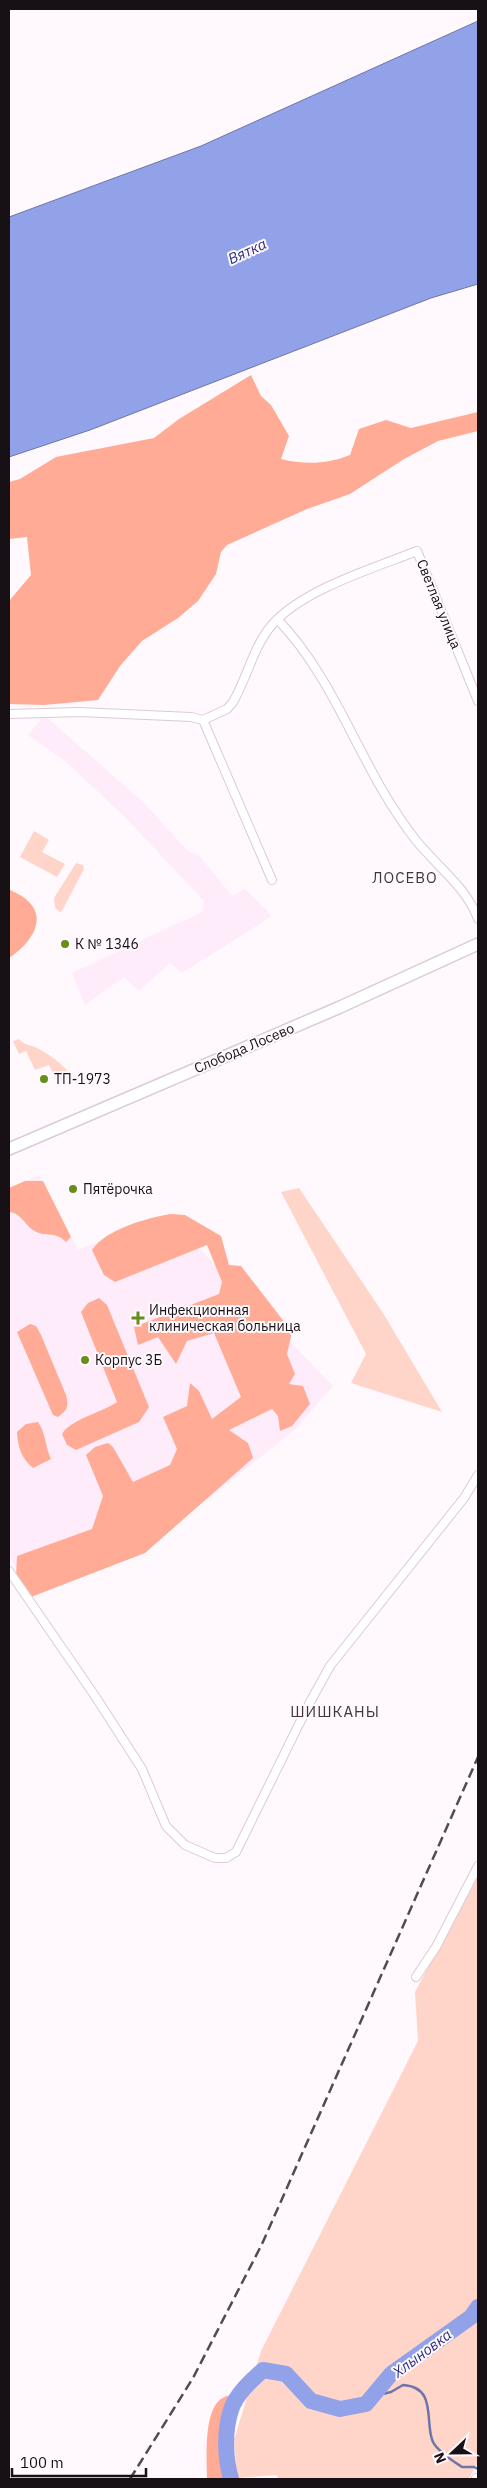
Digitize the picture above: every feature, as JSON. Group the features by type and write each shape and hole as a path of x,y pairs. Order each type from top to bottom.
{"main road":[{"name":"Слобода Лосево","path":"9,1149 338,1008 478,944"}],"street":[{"name":"Светлая улица","path":"203,720 227,709 233,702 263,638 289,610 346,578 417,550 478,701"},
{"path":"278,620 295,639 322,680 395,812 422,848 472,903 478,919"},
{"path":"9,714 79,712 191,717 203,720 272,880"},
{"path":"9,1571 142,1769 166,1826 185,1845 215,1858 226,1858 236,1852 309,1704 330,1666 464,1498 478,1475"},
{"path":"416,1977 436,1947 478,1866"}],"shaded area":[{"path":"251,375 261,396 271,405 289,436 281,459 316,463 350,455 359,429 386,420 411,428 478,412 478,431 438,441 404,459 350,494 307,509 227,545 221,552 216,574 198,601 178,618 142,641 120,666 98,700 44,705 9,704 9,601 31,575 27,537 9,539 9,482 20,479 56,457 154,438 179,419"},
{"path":"44,715 143,802 189,852 198,854 232,896 245,889 272,916 182,973 170,963 139,991 124,977 85,1005 72,973 202,912 204,901 124,816 65,761 28,735"},
{"path":"34,831 49,840 42,852 65,864 57,877 20,857"},
{"path":"76,863 83,865 84,869 60,912 55,908 54,898"},
{"path":"9,889 29,902 35,910 37,918 36,926 28,941 9,958"},
{"path":"19,1039 23,1043 37,1048 52,1057 66,1069 72,1078 58,1084 49,1065 35,1070 26,1051 19,1054 13,1041"},
{"name":"Инфекционная клиническая больница","path":"39,1175 78,1250 167,1215 333,1386 296,1429 153,1542 28,1589 9,1555 9,1188"},
{"path":"25,1181 43,1181 71,1237 66,1242 57,1236 37,1232 30,1228 16,1214 9,1212 9,1188"},
{"path":"299,1188 383,1313 442,1412 351,1383 366,1354 281,1192"},
{"path":"171,1214 185,1215 221,1236 229,1265 241,1266 292,1332 287,1354 295,1374 289,1384 303,1386 310,1404 292,1426 280,1431 278,1416 272,1409 229,1430 248,1443 253,1458 145,1553 31,1597 16,1577 17,1556 92,1529 103,1496 86,1455 95,1447 108,1443 113,1447 133,1482 170,1465 177,1449 163,1417 187,1406 190,1383 199,1391 212,1419 241,1397 214,1333 187,1341 176,1364 158,1337 138,1345 134,1327 219,1294 222,1282 207,1245 115,1282 104,1275 92,1250 98,1243 117,1230 150,1218"},
{"path":"99,1298 107,1305 149,1407 139,1422 76,1450 67,1445 62,1434 66,1429 79,1420 117,1402 81,1312 88,1303"},
{"path":"30,1324 36,1326 41,1335 66,1395 66,1408 58,1417 53,1415 17,1332"},
{"path":"38,1422 43,1431 51,1459 33,1468 21,1452 17,1432 26,1424"},
{"path":"478,1874 478,2462 469,2479 279,2479 276,2475 237,2478 234,2440 261,2351 418,2041 415,1992"},
{"path":"236,2393 225,2415 221,2459 226,2479 207,2479 207,2436 211,2414 215,2405 221,2399"}],"water":[{"name":"Вятка","path":"478,21 478,284 431,298 90,430 9,457 9,217 201,146"}],"waterway":[{"name":"Хлыновка","path":"231,2479 227,2462 226,2444 231,2410 240,2393 263,2370 286,2374 311,2401 340,2409 366,2404 391,2374 471,2317 478,2307"},
{"path":"374,2396 391,2392 403,2385 414,2387 426,2399 431,2434 435,2446 462,2467 478,2469"}],"railway":[{"path":"130,2479 193,2378 262,2244 478,1757"}],"place":[{"name":"К № 1346","path":"65,944"},
{"name":"ТП-1973","path":"44,1079"},
{"name":"Пятёрочка","path":"73,1189"},
{"name":"Инфекционная клиническая больница","path":"138,1318"},
{"name":"Корпус 3Б","path":"85,1360"}],"district":[{"name":"ЛОСЕВО","path":"405,877"},
{"name":"ШИШКАНЫ","path":"335,1711"}]}
